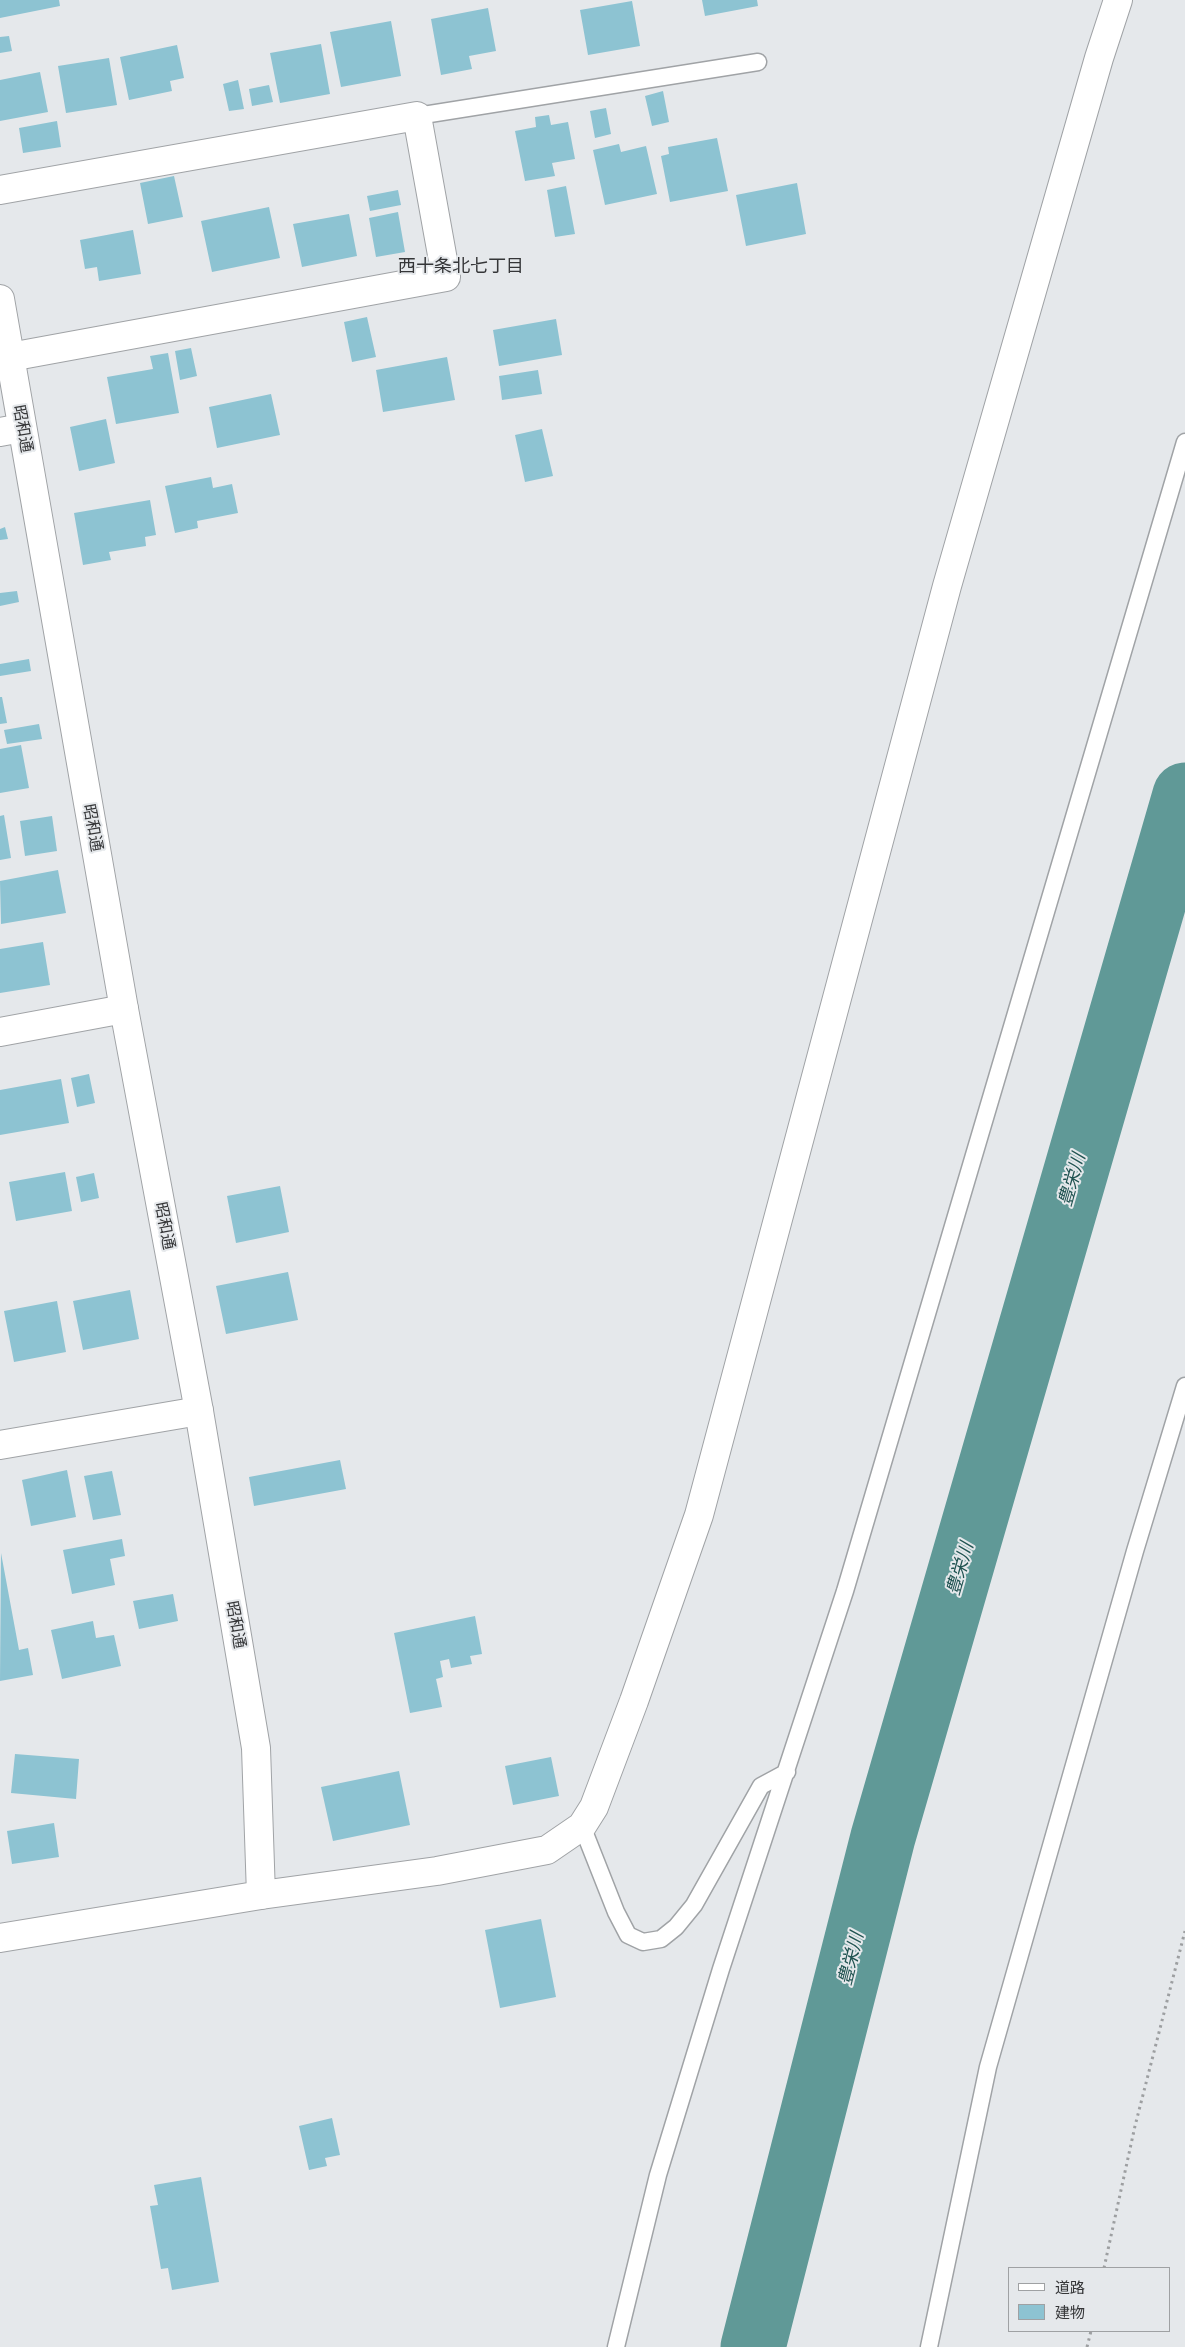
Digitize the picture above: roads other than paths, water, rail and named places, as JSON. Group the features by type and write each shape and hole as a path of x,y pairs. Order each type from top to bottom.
{"street":[{"path":"0,1938 261,1895 437,1872 547,1850 582,1826 594,1808 634,1702 699,1515 947,586 1099,58 1118,0"},
{"path":"0,190 417,116 446,277 10,357"},
{"name":"昭和通","path":"0,299 10,357 11,430 124,1009 199,1411 256,1748 261,1895"},
{"path":"0,1032 124,1009"},
{"path":"0,1445 199,1411"}],"lane":[{"path":"417,116 758,62"},
{"path":"616,2347 658,2175 720,1969 787,1772 850,1572 1185,442"},
{"path":"929,2347 988,2067 1135,1551 1185,1386"},
{"path":"582,1826 616,1912 628,1935 644,1942 660,1939 676,1927 694,1905 760,1786 787,1772"}],"waterway":[{"name":"豊栄川","path":"753,2347 883,1837 1185,795"}],"district":[{"name":"西十条北七丁目","path":"461,267"}]}
